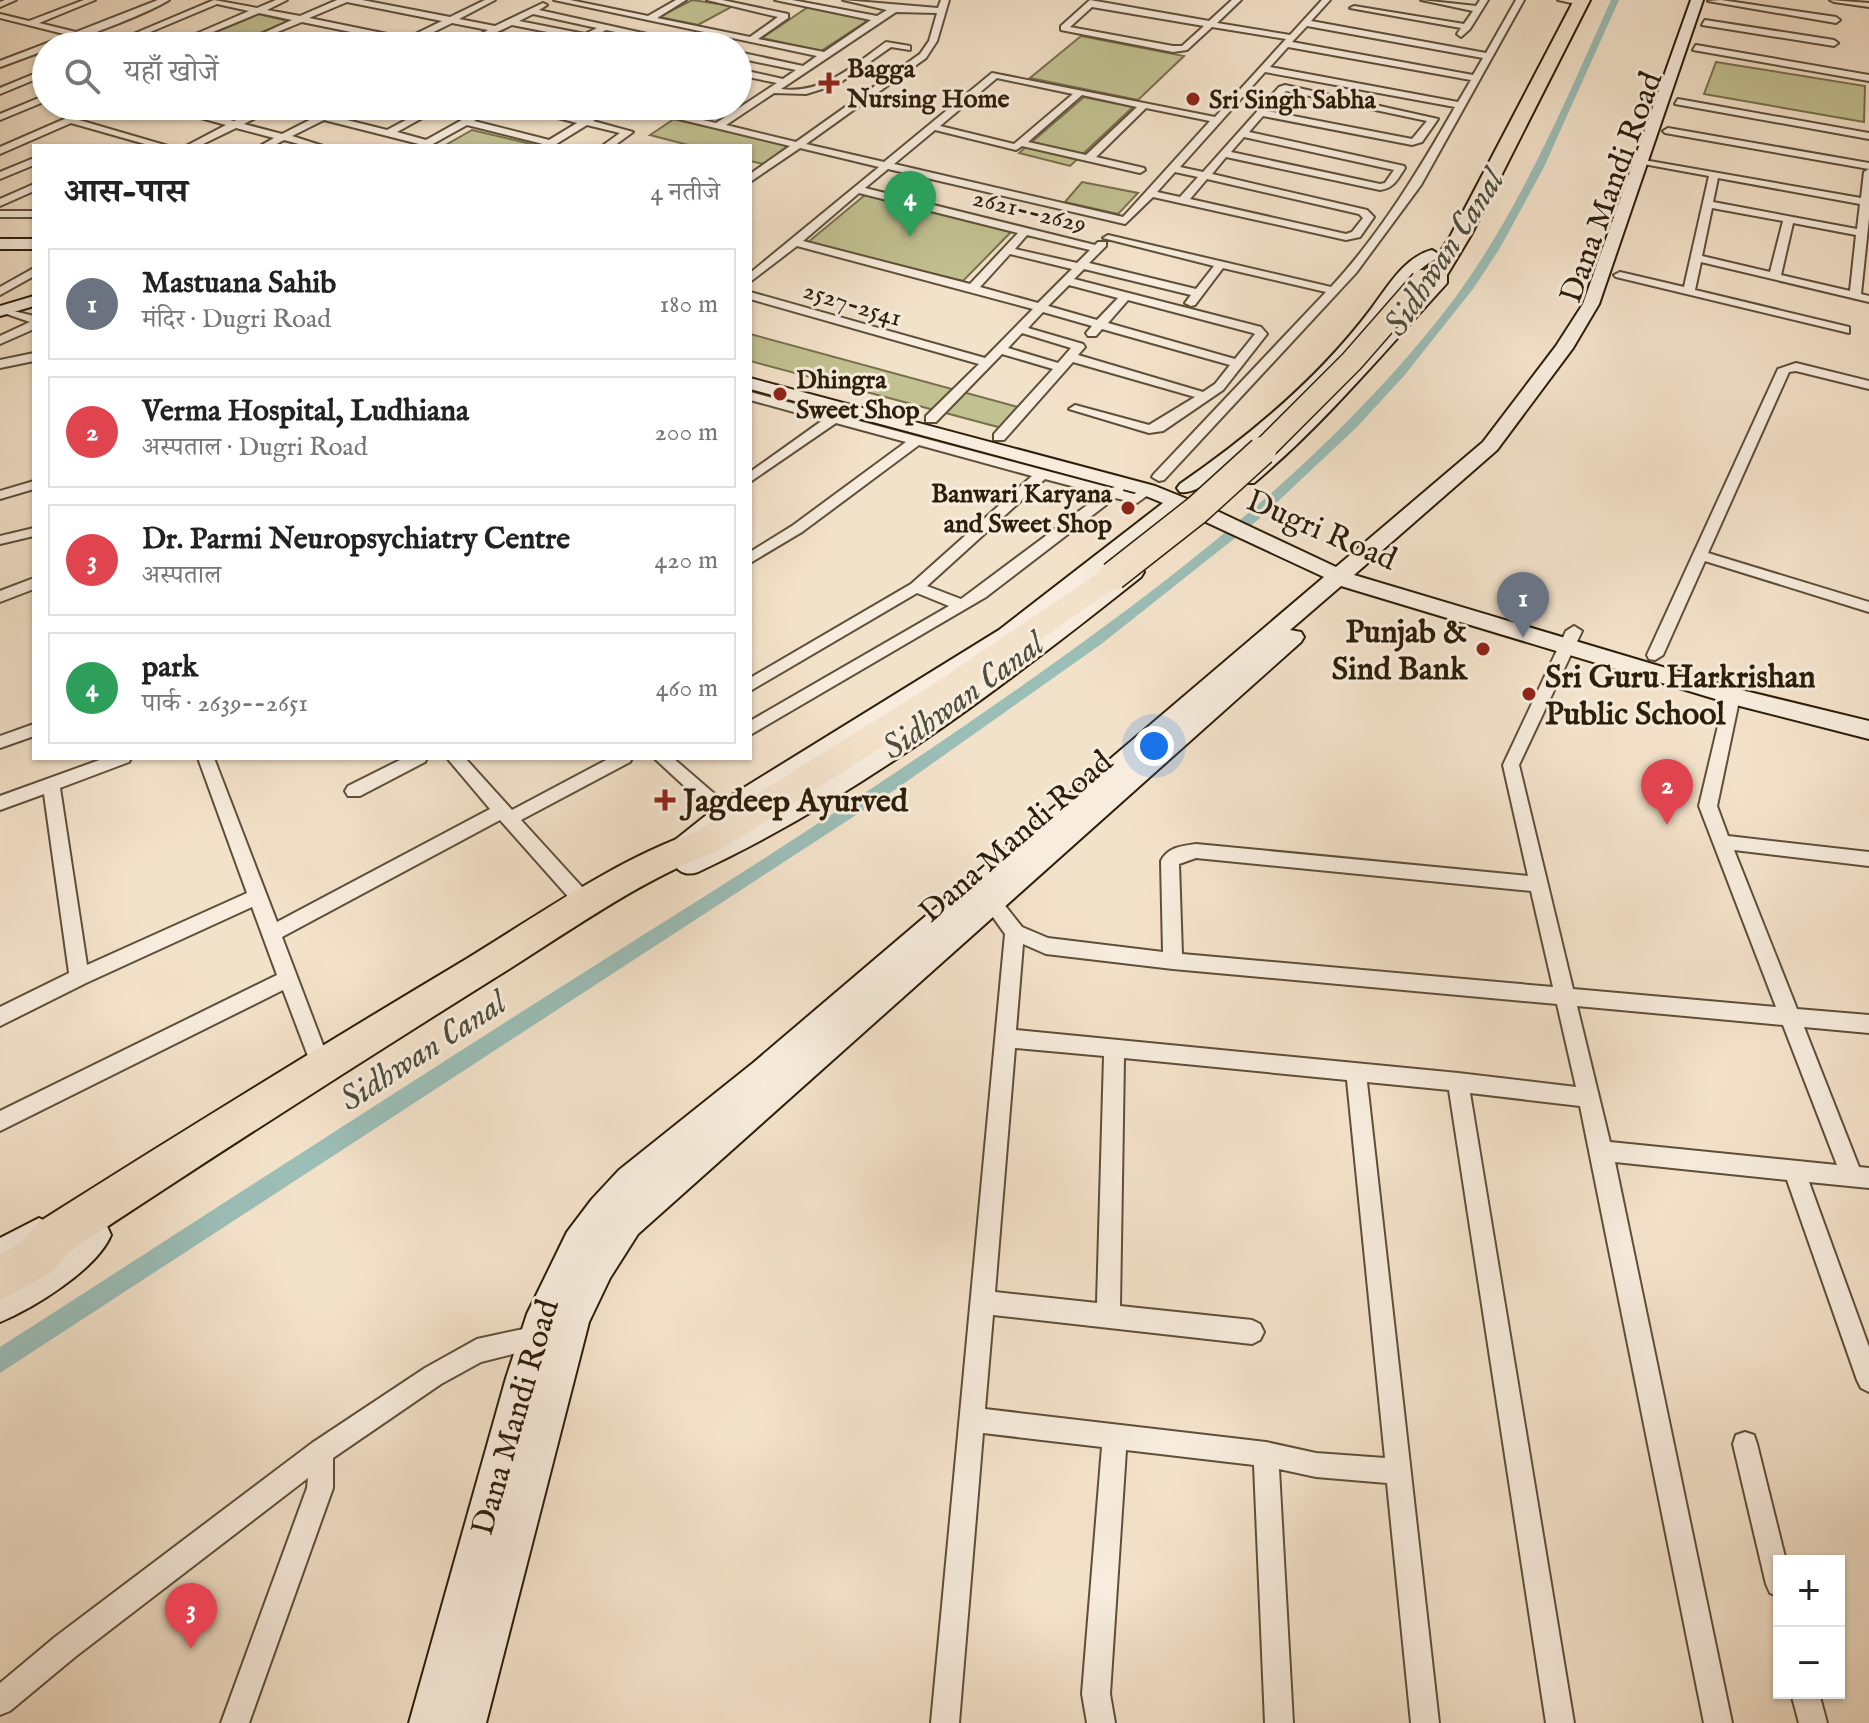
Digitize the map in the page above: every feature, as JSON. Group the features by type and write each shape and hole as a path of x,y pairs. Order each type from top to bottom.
{"highway":[{"path":"92,1225 943,693 1167,538 1216,496 1383,327 1430,271 1512,139 1572,0"},
{"path":"9,1274 58,1255 92,1225 321,1066 586,904 704,841"}],"street":[{"path":"0,5 12,0"},
{"path":"31,23 91,0"},
{"path":"85,32 165,0"},
{"path":"206,32 283,0"},
{"path":"271,32 347,0 497,32"},
{"path":"427,32 491,0"},
{"path":"493,31 556,0 714,32"},
{"path":"649,19 682,0"},
{"path":"711,0 786,17 752,39"},
{"path":"751,18 780,0 878,19"},
{"path":"752,178 923,56 933,41 944,5 894,9 847,0"},
{"path":"1237,0 1208,24 1184,48 1173,49 1064,28 1093,2 1208,24 1476,78"},
{"path":"931,419 1125,221 1326,0"},
{"path":"1425,0 1478,9"},
{"path":"1450,49 1484,0"},
{"path":"1153,483 1334,291 1375,241 1411,192 1520,0"},
{"path":"1830,71 1837,0 1869,5"},
{"path":"143,32 219,1 368,32"},
{"path":"1337,29 1357,4 1467,27"},
{"path":"1706,6 1836,20"},
{"path":"1706,6 1834,43"},
{"path":"1353,573 1490,446 1564,348 1591,304 1650,162 1706,6"},
{"name":"Dana Mandi Road","path":"466,1723 573,1318 598,1267 627,1223 985,893 1353,573 1470,486 1504,452 1572,363 1603,314 1620,275 1650,162 1668,131 1678,102 1706,6"},
{"path":"752,100 894,9"},
{"path":"532,11 629,32"},
{"path":"0,16 66,32"},
{"path":"511,22 561,32"},
{"path":"1306,23 1488,56"},
{"path":"727,32 737,26"},
{"path":"596,32 605,27"},
{"path":"752,40 825,55"},
{"path":"772,90 784,93 819,92 889,44 907,48"},
{"path":"1696,48 1869,78"},
{"path":"2,62 32,51"},
{"path":"752,58 804,69"},
{"path":"1264,69 1461,105"},
{"path":"752,75 784,82"},
{"path":"752,277 995,75 1217,120"},
{"path":"0,91 32,78"},
{"path":"1183,200 1285,88 1432,117 1388,186"},
{"path":"1018,145 1080,92"},
{"path":"1678,102 1869,136"},
{"path":"0,117 32,104"},
{"path":"1090,157 1144,105"},
{"path":"1262,113 1416,142"},
{"path":"0,151 70,120 156,144"},
{"path":"216,120 311,144"},
{"path":"195,144 245,120"},
{"path":"269,144 317,120"},
{"path":"335,120 425,144 470,120"},
{"path":"388,133 413,120"},
{"path":"576,120 628,132 610,144"},
{"path":"466,122 549,144 587,120"},
{"path":"688,120 1125,221"},
{"path":"717,127 725,120"},
{"path":"934,127 1090,157 1140,170"},
{"path":"1668,131 1869,166"},
{"path":"1243,134 1398,166"},
{"path":"0,138 32,148"},
{"path":"1225,154 1411,192"},
{"path":"0,177 32,162"},
{"path":"1650,162 1866,209"},
{"path":"1173,168 1367,214 1369,217 1353,236"},
{"path":"1855,294 1864,259 1869,172"},
{"path":"1689,291 1714,175"},
{"path":"0,177 32,185"},
{"path":"0,203 32,187"},
{"name":"2621--2629","path":"859,190 1097,249"},
{"path":"1150,193 1375,241"},
{"path":"1708,204 1864,234"},
{"path":"0,214 32,214"},
{"path":"1775,276 1789,219"},
{"path":"972,288 1025,231"},
{"path":"0,235 32,236"},
{"path":"1108,238 1334,291"},
{"path":"795,242 972,288 1239,364"},
{"path":"0,244 32,244"},
{"name":"2621--2629","path":"1007,250 1198,293"},
{"path":"1427,255 1430,271 1441,280 1371,360 1272,459 1214,509 1057,632 946,713 737,843 704,841 1007,635 1239,451 1319,377 1427,255"},
{"path":"1698,258 1869,299"},
{"path":"1184,311 1221,264"},
{"path":"2,304 32,273"},
{"path":"1620,275 1845,330"},
{"path":"1067,281 1259,331 1260,336 1239,364 1207,397 1158,428 1149,429 1075,409"},
{"name":"2527-2541","path":"752,296 943,353 987,363"},
{"path":"999,437 1126,296"},
{"path":"2,304 32,301"},
{"path":"2,304 32,321"},
{"path":"0,340 32,323"},
{"path":"1020,329 1074,352 1207,397"},
{"path":"1000,350 1059,367"},
{"path":"0,364 32,357"},
{"path":"1655,655 1784,369 1796,367 1869,385"},
{"name":"Dugri Road","path":"752,372 999,437 1153,483 1353,573 1570,639 1732,696 1869,730"},
{"name":"Dugri Road","path":"752,384 1118,488 1153,483"},
{"path":"752,397 1042,474 1118,488"},
{"path":"752,477 834,418"},
{"path":"752,557 797,529 917,440"},
{"path":"752,684 916,587 1042,474"},
{"path":"0,495 32,486"},
{"path":"752,728 981,594 1118,488"},
{"path":"0,540 32,532"},
{"path":"1700,555 1869,607"},
{"path":"0,597 32,584"},
{"path":"916,587 961,605"},
{"path":"1570,639 1511,765 1601,1151 1718,1723"},
{"name":"Dugri Road","path":"1570,639 1655,655 1869,716"},
{"path":"1601,1151 1860,1177 1790,1016 1708,806 1732,696"},
{"path":"0,742 32,731"},
{"path":"0,803 118,760"},
{"path":"207,760 321,1066"},
{"path":"354,791 415,760"},
{"path":"273,933 620,760"},
{"path":"663,760 704,841"},
{"path":"459,763 586,904"},
{"path":"51,785 79,977"},
{"path":"1722,842 1869,859"},
{"path":"1173,961 1170,861 1179,854 1196,851 1538,884"},
{"path":"429,1723 528,1365 578,1243 630,1180 985,893 1015,932 1046,946 1173,961 1869,1024"},
{"path":"0,1017 79,977 259,896"},
{"path":"945,1723 1015,932"},
{"path":"0,1121 289,978"},
{"path":"1006,1038 1458,1082 1589,1098"},
{"path":"1108,1315 1114,1049"},
{"path":"1356,1072 1425,1723"},
{"path":"1458,1082 1560,1723"},
{"path":"1794,1170 1869,1380"},
{"path":"9,1274 69,1261 92,1225"},
{"path":"983,1302 1252,1332"},
{"path":"0,1701 65,1647 321,1452 433,1376 477,1351 537,1338"},
{"path":"528,1365 560,1370"},
{"path":"972,1420 1266,1454 1316,1465 1399,1472"},
{"path":"1101,1723 1096,1694 1115,1437"},
{"path":"1745,1444 1773,1559"},
{"path":"235,1723 320,1488 321,1452"},
{"path":"1266,1454 1279,1723"},
{"path":"1807,1699 1813,1723"}],"shaded area":[{"path":"692,0 733,6 698,25 659,17"},
{"path":"808,7 870,19 821,51 762,38"},
{"path":"259,14 288,21 262,32 216,32"},
{"path":"1081,36 1184,56 1138,100 1030,78"},
{"path":"1716,62 1865,86 1864,122 1704,94"},
{"path":"1084,97 1133,107 1070,166 1019,153"},
{"path":"672,120 678,120 788,146 763,164 752,161 752,144 684,144 650,135"},
{"path":"472,130 531,144 448,144"},
{"path":"1082,182 1138,193 1118,214 1065,202"},
{"path":"865,195 1011,232 963,281 807,243"},
{"path":"752,335 1018,407 1002,428 752,362"}],"waterway":[{"name":"Sidhwan Canal","path":"0,1361 893,782 1095,642 1254,516 1304,471 1399,375 1469,286 1539,167 1615,0"}],"place":[{"name":"Bagga Nursing Home","path":"829,83"},
{"name":"Sri Singh Sabha","path":"1193,99"},
{"name":"park","path":"910,237"},
{"name":"Dhingra Sweet Shop","path":"780,394"},
{"name":"Banwari Karyana and Sweet Shop","path":"1128,508"},
{"name":"Mastuana Sahib","path":"1523,638"},
{"name":"Punjab & Sind Bank","path":"1483,649"},
{"name":"Sri Guru Harkrishan Public School","path":"1529,694"},
{"name":"Jagdeep Ayurved","path":"665,800"},
{"name":"Verma Hospital, Ludhiana","path":"1667,825"},
{"name":"Dr. Parmi Neuropsychiatry Centre","path":"191,1649"}]}
